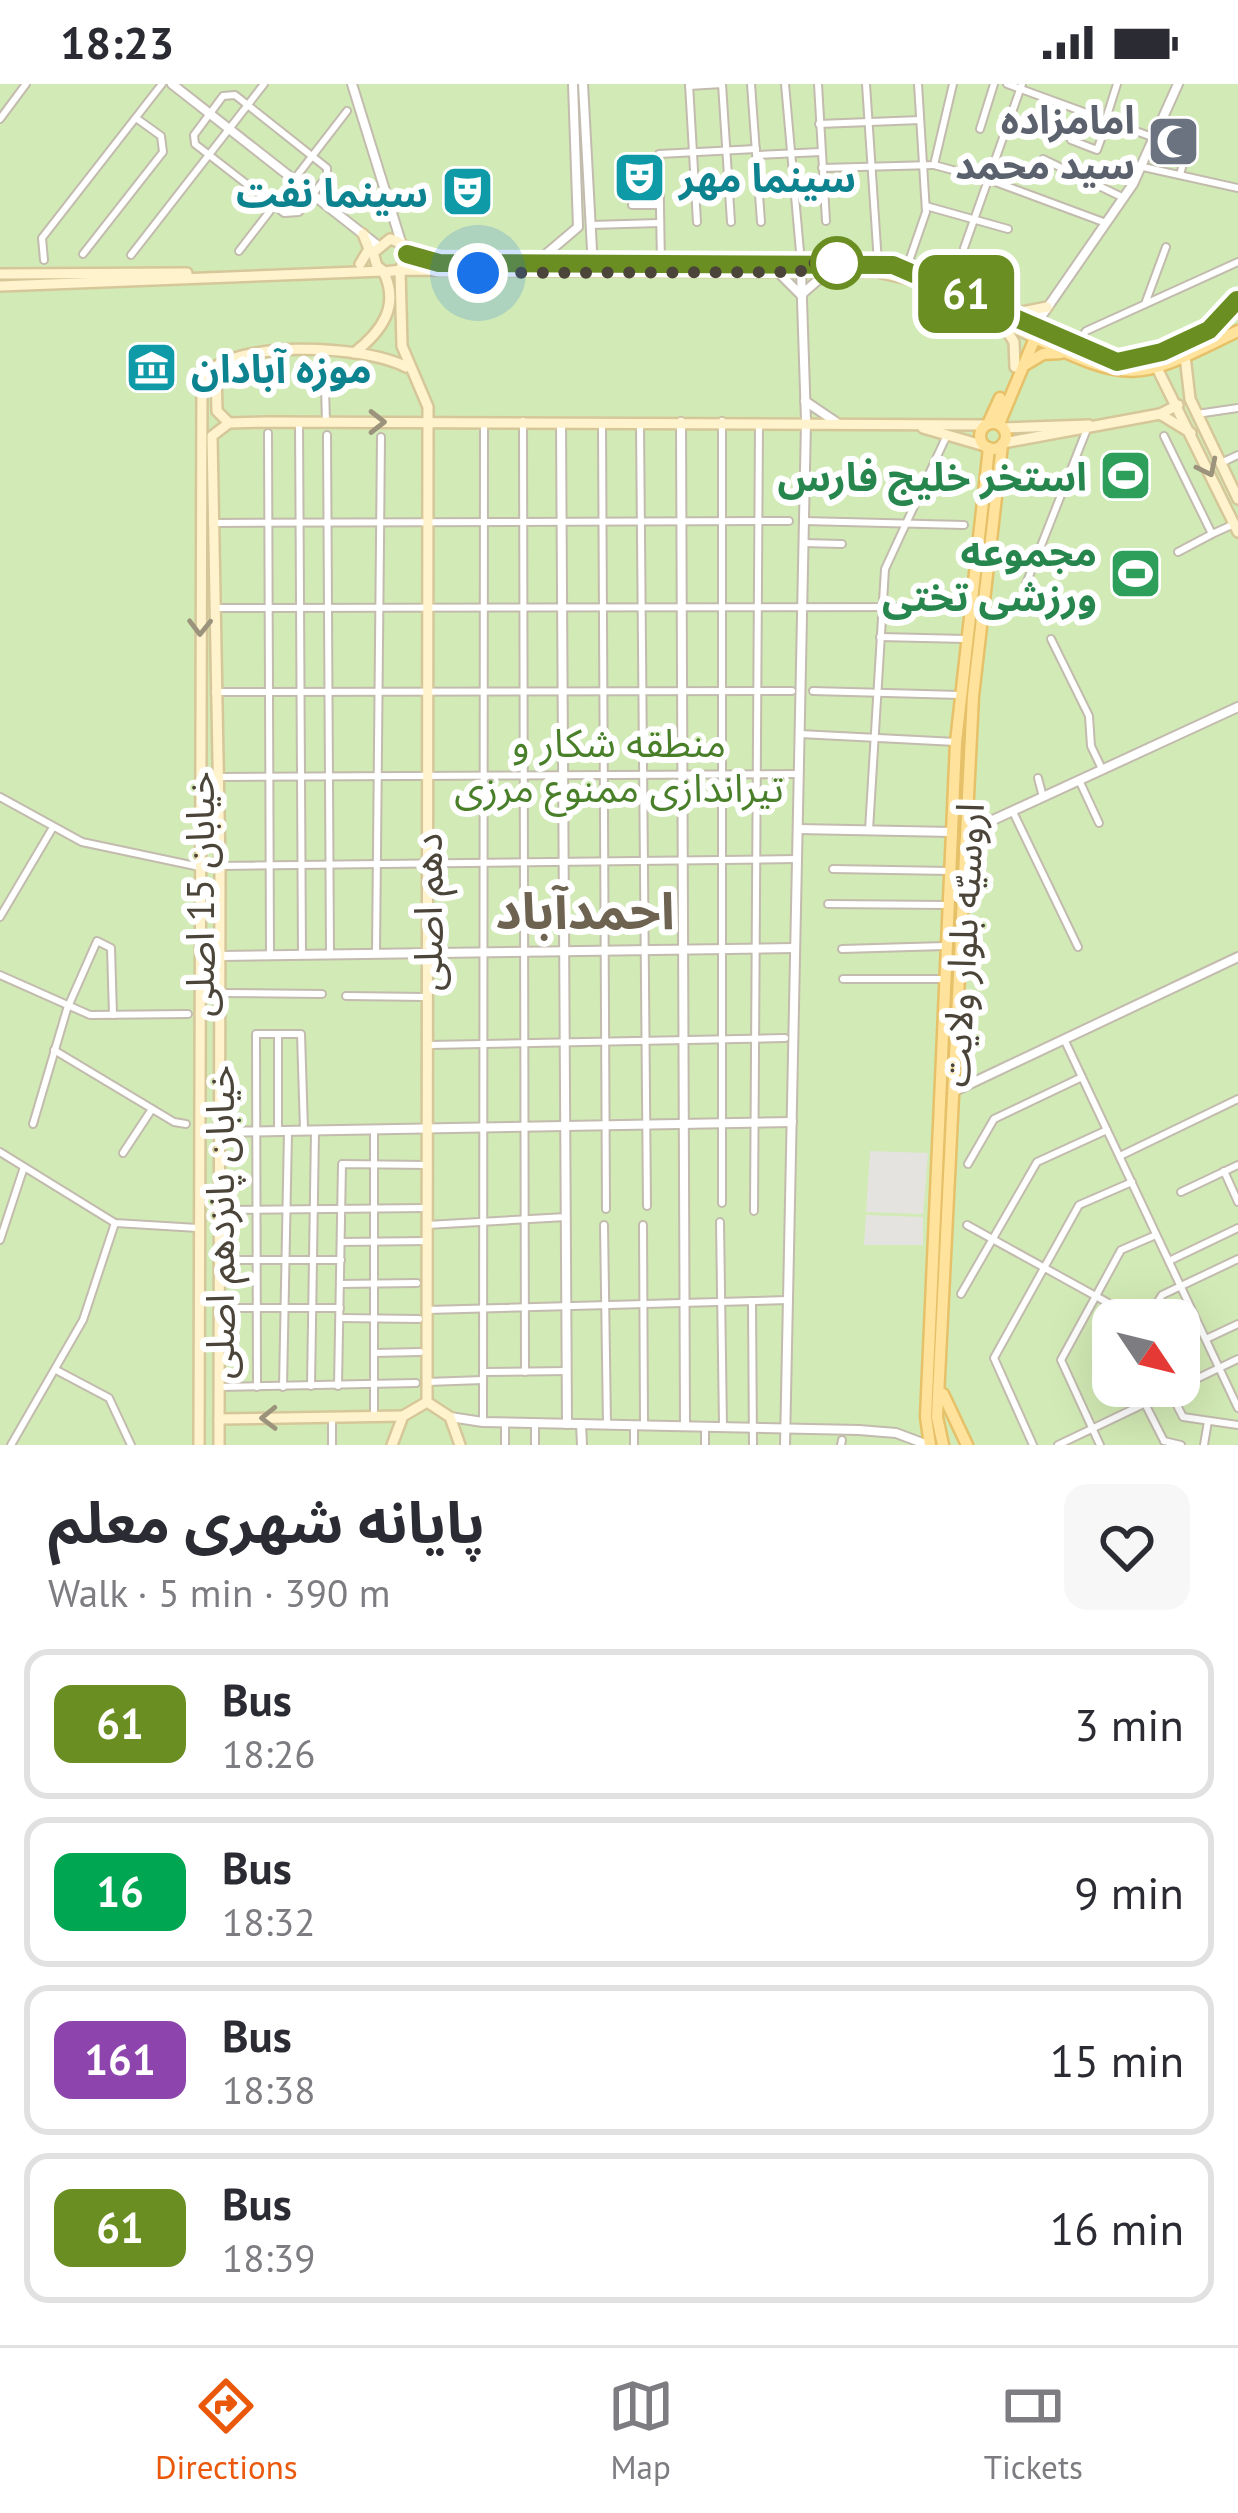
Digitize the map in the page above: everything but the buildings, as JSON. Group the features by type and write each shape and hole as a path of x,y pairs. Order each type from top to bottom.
{"main road":[{"path":"360,264 369,249 363,234"},
{"path":"0,274 344,271 360,264 378,246 401,242 407,254 439,263 593,268 661,263 801,268 878,263 907,267 1118,374 1158,370 1238,331"},
{"path":"354,353 374,338 387,318 389,293 378,246"},
{"path":"406,367 400,270 407,254"},
{"path":"0,286 400,270 778,272 801,268 904,276 1004,318 1047,307"},
{"path":"1018,368 1043,354 1072,351 1117,362 1162,352 1209,330 1238,301"},
{"path":"1004,318 1018,368"},
{"path":"994,425 1034,333"},
{"path":"428,422 425,394 406,367 387,356 324,352 230,357 216,369 217,411 225,425 561,421 1088,425"},
{"path":"1162,352 1158,370 1236,528"},
{"path":"1185,356 1184,379 1237,496 1223,500"},
{"name":"خیابان 15 اصلی","path":"199,1445 201,389 209,369 230,357"},
{"path":"912,425 987,447 1160,414 1178,405"},
{"path":"1160,414 1191,433"},
{"name":"دهم اصلی","path":"427,1402 421,1383 427,1241 428,422"},
{"name":"خیابان پانزدهم اصلی","path":"219,1445 220,866 212,436 225,425"},
{"name":"اروسیّه بلوار ولایت","path":"929,1445 961,832 966,639 987,447 980,435 994,425 1003,444 967,695"},
{"name":"اروسیّه بلوار ولایت","path":"954,961 948,946 952,871 961,832 956,742 966,712"},
{"path":"198,750 216,747"},
{"name":"اروسیّه بلوار ولایت","path":"939,1293 955,1091 951,984"},
{"path":"200,1067 220,1068"},
{"name":"اروسیّه بلوار ولایت","path":"938,1315 943,1445"},
{"path":"201,1351 220,1351"},
{"path":"201,1381 219,1385"},
{"path":"940,1386 967,1445"},
{"path":"219,1419 403,1416 427,1402 450,1417 460,1445"},
{"path":"392,1445 403,1416"}],"street":[{"path":"0,119 26,84"},
{"path":"44,260 42,238 162,84"},
{"path":"172,84 378,246 396,215"},
{"path":"131,255 264,84"},
{"path":"352,84 401,242"},
{"path":"535,263 555,252 578,227 573,84"},
{"path":"583,84 593,268"},
{"path":"697,222 689,85 723,84 731,222"},
{"path":"751,84 761,222"},
{"path":"785,84 801,268 806,421 785,1445"},
{"path":"818,84 826,221"},
{"path":"866,84 878,263"},
{"path":"918,84 929,166"},
{"path":"907,267 953,84"},
{"path":"980,129 994,84"},
{"path":"1007,84 1155,138"},
{"path":"1071,140 1097,150 1117,84"},
{"path":"1034,333 1143,167 1178,84"},
{"path":"964,248 1021,86"},
{"path":"229,94 248,105 328,171 296,214 274,205 208,155 194,138 229,94"},
{"path":"239,251 347,111"},
{"path":"83,254 163,152 161,136 136,118"},
{"path":"819,124 920,120"},
{"path":"1180,175 1190,140"},
{"path":"661,263 659,154 821,152"},
{"path":"1043,159 1124,198"},
{"path":"822,168 929,166 990,180 1106,224"},
{"path":"1143,167 1238,188"},
{"path":"632,205 660,205"},
{"path":"926,206 1007,229"},
{"path":"591,225 660,223"},
{"path":"1144,307 1166,247"},
{"path":"1072,351 1086,331 1238,262"},
{"path":"778,272 802,296"},
{"path":"802,296 827,272"},
{"path":"324,352 326,422"},
{"path":"805,401 837,422"},
{"path":"1197,414 1238,408"},
{"path":"561,421 567,1424"},
{"path":"602,421 606,1209"},
{"path":"640,421 647,1206"},
{"path":"681,421 685,1425"},
{"path":"722,421 722,1203"},
{"path":"754,1211 759,421"},
{"path":"298,422 302,955"},
{"path":"483,1422 484,422"},
{"path":"523,422 524,1372"},
{"path":"1026,584 1088,425"},
{"path":"268,433 270,956"},
{"path":"327,435 330,955"},
{"path":"869,830 885,569 947,435"},
{"path":"1165,436 1213,534"},
{"path":"376,954 381,437"},
{"path":"1221,464 1238,455"},
{"path":"212,524 789,521"},
{"path":"804,521 964,525"},
{"path":"1178,552 1236,528"},
{"path":"803,542 842,544"},
{"path":"214,608 970,607"},
{"path":"879,637 966,639"},
{"path":"1052,639 1089,716 1091,746 1102,770"},
{"path":"215,692 792,691"},
{"path":"813,691 967,695"},
{"path":"798,830 961,832 1238,707"},
{"path":"800,734 956,742"},
{"path":"217,777 799,774"},
{"path":"1038,778 1043,796"},
{"path":"1079,780 1099,823"},
{"path":"0,797 52,829 114,850 200,868"},
{"path":"1013,812 1078,947"},
{"path":"0,917 52,829"},
{"path":"220,866 797,860"},
{"path":"833,869 952,871"},
{"path":"828,904 950,904"},
{"path":"33,1124 67,1009 91,945 100,940 112,948 113,1015"},
{"path":"842,949 948,946"},
{"path":"220,956 795,948"},
{"path":"955,1091 1238,956"},
{"path":"0,975 67,1009 113,1015 188,1014"},
{"path":"843,979 951,984"},
{"path":"220,994 322,994"},
{"path":"346,996 427,997"},
{"path":"257,1387 260,1132 256,1034 301,1034 314,1209 310,1386"},
{"path":"278,1034 286,1209 283,1387"},
{"path":"427,1045 785,1038"},
{"path":"1064,1039 1187,1299"},
{"path":"54,1050 186,1124"},
{"path":"968,1164 994,1119 1082,1076"},
{"path":"1120,1156 1238,1099"},
{"path":"123,1153 152,1109"},
{"path":"219,1132 565,1130 792,1122"},
{"path":"961,1294 1037,1162 1107,1130"},
{"path":"374,1131 374,1417"},
{"path":"0,1152 115,1223 199,1228"},
{"path":"338,1386 342,1164 427,1165"},
{"path":"1181,1192 1238,1165"},
{"path":"0,1240 24,1167"},
{"path":"1224,1172 1238,1202"},
{"path":"1033,1445 994,1358 1078,1205 1132,1182"},
{"path":"219,1210 427,1208"},
{"path":"427,1226 566,1216"},
{"path":"721,1222 723,1426"},
{"path":"11,1445 58,1371 83,1320 115,1223"},
{"path":"604,1225 607,1424"},
{"path":"634,1445 644,1304 643,1225"},
{"path":"967,1225 1102,1299"},
{"path":"1169,1261 1238,1228"},
{"path":"1100,1445 1061,1360 1121,1250 1156,1234"},
{"path":"341,1242 427,1241"},
{"path":"1159,1299 1238,1259"},
{"path":"219,1260 340,1260"},
{"path":"340,1284 417,1283"},
{"path":"340,1318 483,1308 788,1300"},
{"path":"752,1301 753,1445"},
{"path":"219,1308 340,1308"},
{"path":"1206,1339 1238,1324"},
{"path":"1200,1327 1238,1408"},
{"path":"374,1353 420,1352"},
{"path":"1200,1376 1238,1359"},
{"path":"58,1371 109,1398 131,1445"},
{"path":"219,1385 374,1386 567,1371"},
{"path":"1058,1445 1138,1407"},
{"path":"1145,1407 1163,1443 1181,1445"},
{"path":"1179,1407 1184,1417 1238,1426"},
{"path":"332,1417 332,1445"},
{"path":"450,1417 505,1423 896,1433 929,1445"},
{"path":"896,1433 927,1421"},
{"path":"1204,1445 1208,1421"},
{"path":"505,1423 505,1445"},
{"path":"535,1424 536,1445"},
{"path":"581,1424 582,1445"},
{"path":"705,1426 705,1445"}],"green space":[{"name":"منطقه شکار و تیراندازی ممنوع مرزی","path":"0,84 1238,84 1238,1445 0,1445"}],"shaded area":[{"path":"870,1151 928,1153 923,1214 866,1212"},
{"path":"866,1215 923,1217 923,1245 864,1245"}],"bus line":[{"name":"61","path":"407,254 439,263 878,263 907,267 1117,362 1162,352 1209,330 1237,300"}],"place":[{"name":"امامزاده سید محمد","path":"1174,141"},
{"name":"سینما مهر","path":"640,177"},
{"name":"سینما نفت","path":"467,192"},
{"name":"موزه آبادان","path":"152,368"},
{"name":"استخر خلیج فارس","path":"1126,476"},
{"name":"مجموعه ورزشی تختی","path":"1136,573"}],"district":[{"name":"احمدآباد","path":"585,910"}],"route":[{"path":"478,273 801,272 801,263 837,263"}]}
